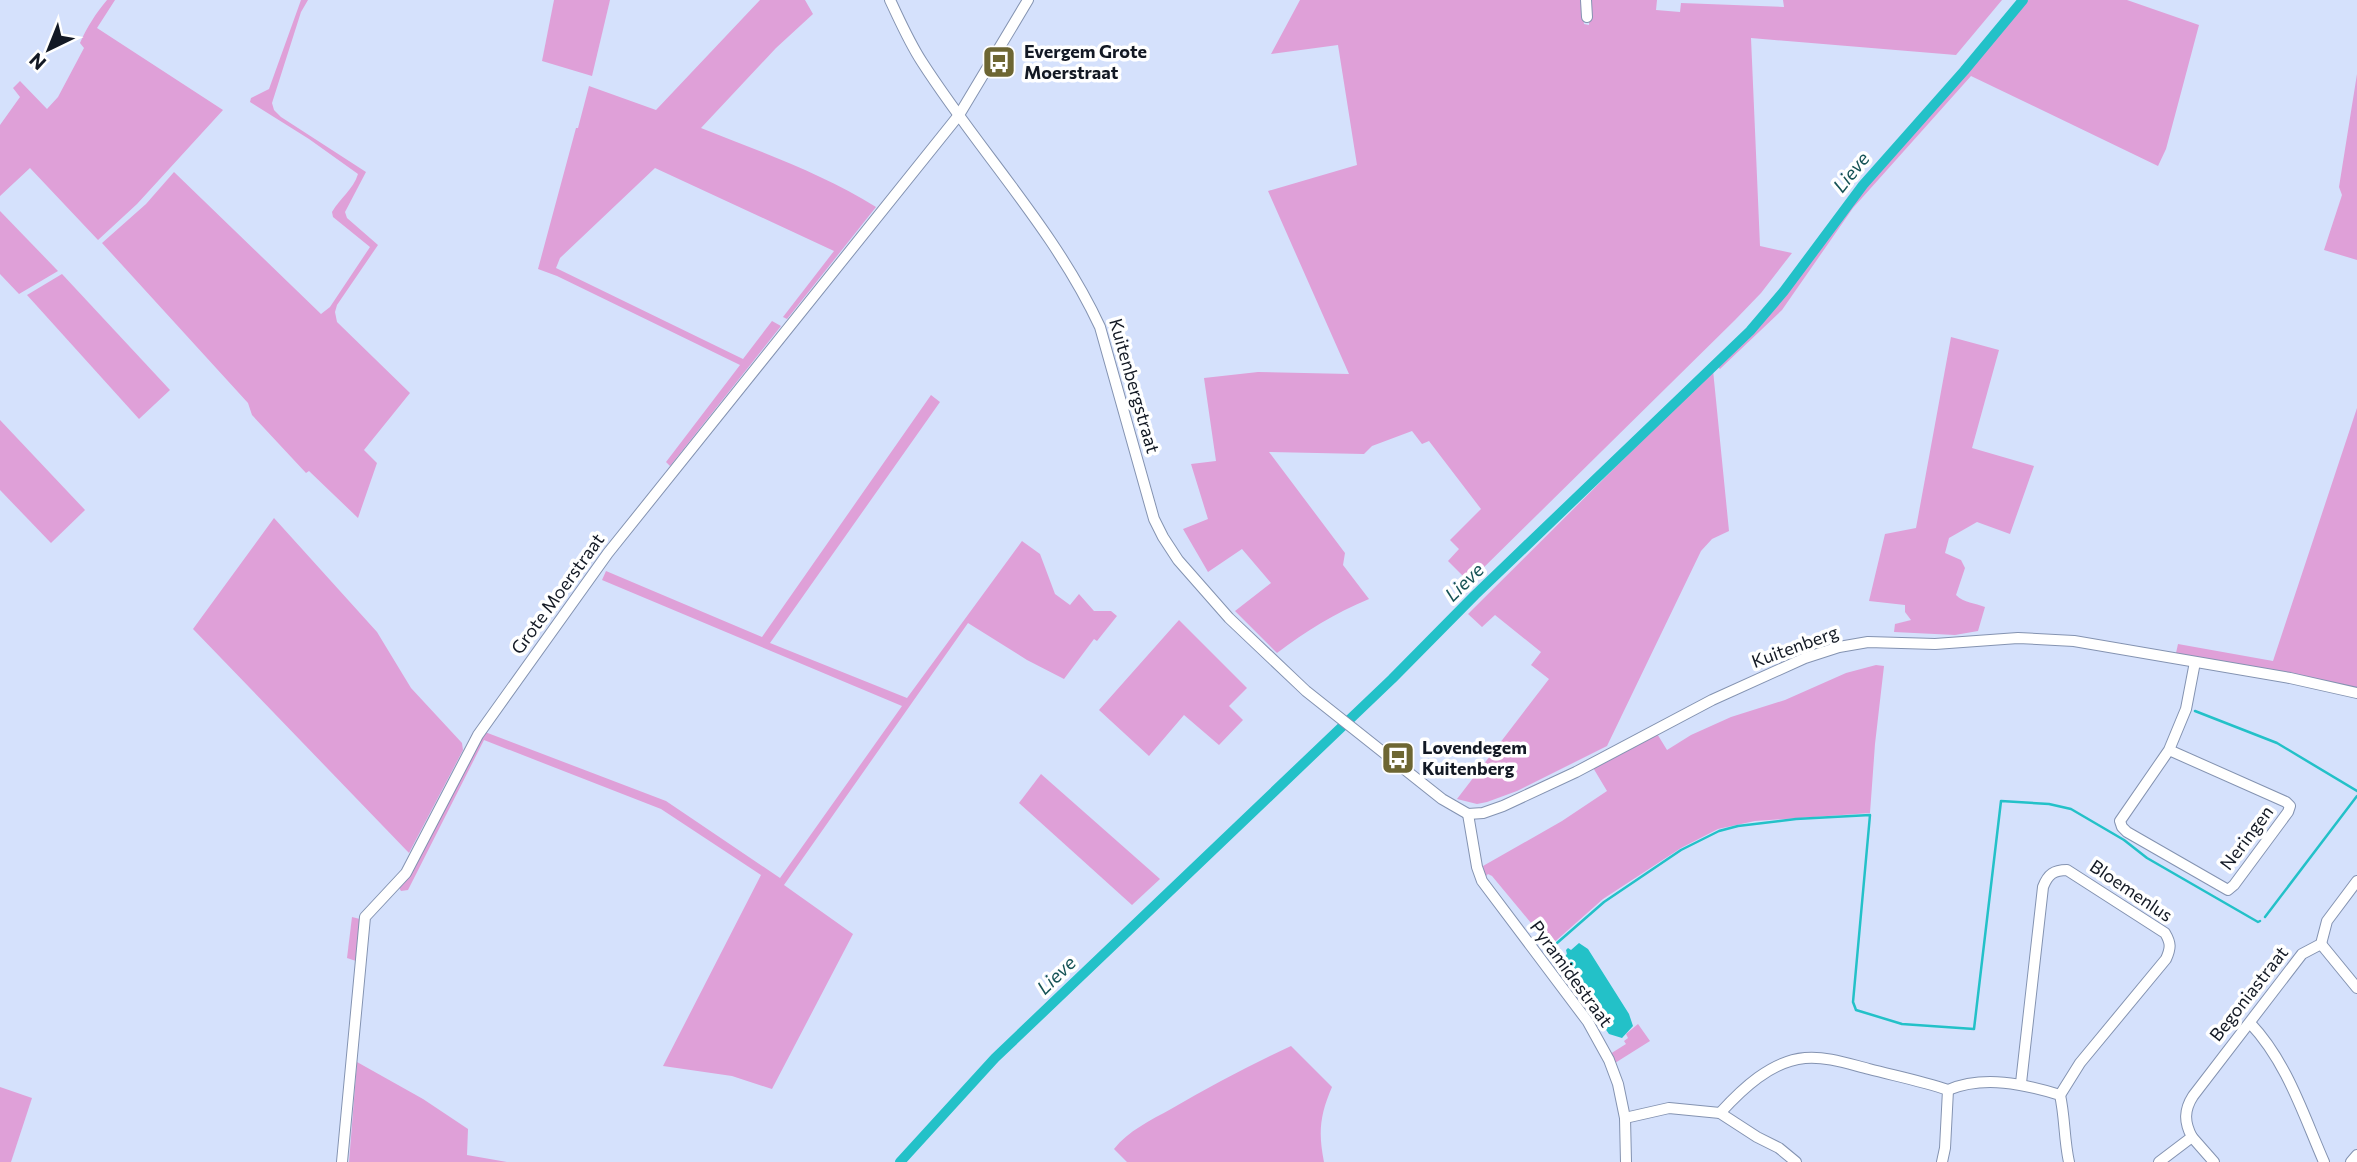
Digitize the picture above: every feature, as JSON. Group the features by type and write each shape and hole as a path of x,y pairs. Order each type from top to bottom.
{"street":[{"name":"Kuitenbergstraat","path":"890,0 921,60 1063,261 1087,300 1100,327 1154,519 1166,543 1229,618 1276,664 1345,723 1442,799 1468,814"},
{"name":"Grote Moerstraat","path":"342,1162 365,918 406,873 478,735 608,554 959,115 1028,0"},
{"path":"1586,0 1587,17"},
{"name":"Kuitenberg","path":"1468,814 1483,813 1503,806 1577,772 1712,700 1805,658 1839,647 1892,641 1936,644 2018,638 2048,639 2290,678 2357,693"},
{"name":"Neringen","path":"2169,750 2290,806 2250,864 2228,890 2127,832 2120,824 2169,750 2186,709 2195,662"},
{"name":"Pyramidestraat","path":"1468,814 1482,881 1588,1022 1609,1060 1618,1084 1625,1118 1626,1162"},
{"name":"Bloemenlus","path":"2021,1083 2043,887 2050,874 2057,870 2067,870 2165,933 2171,950 2080,1063 2060,1095"},
{"path":"2357,881 2327,921 2321,944 2357,988"},
{"name":"Begoniastraat","path":"2192,1137 2185,1119 2188,1103 2302,954 2321,944"},
{"path":"2249,1023 2292,1085 2324,1162"},
{"path":"1720,1113 1758,1077 1782,1064 1805,1058 1840,1062 1948,1090 1985,1083 2021,1083 2060,1095 2069,1162"},
{"path":"1942,1162 1948,1090"},
{"path":"1625,1118 1669,1108 1720,1113 1796,1162"},
{"path":"2158,1162 2192,1137 2214,1162"},
{"path":"2351,1162 2357,1155"}],"shaded area":[{"path":"107,0 115,0 97,28 223,110 137,204 98,240 30,168 0,196 0,125 20,97 13,88 20,81 47,109 58,97 84,48 80,43 83,37"},
{"path":"301,0 308,0 301,12 272,103 274,110 281,117 366,172 345,212 347,218 378,245 335,312 337,322 410,393 364,450 377,463 358,518 309,471 306,473 252,415 248,403 102,243 146,204 174,172 321,314 330,307 370,247 333,217 332,212 358,174 250,102 251,98 269,89"},
{"path":"554,0 610,0 592,76 542,61"},
{"path":"760,0 805,0 813,14 776,48 701,128 812,173 876,207 787,319 783,317 834,251 655,168 560,258 556,268 743,359 772,321 781,326 670,466 666,462 740,365 538,269 589,86 656,110"},
{"path":"1300,0 1582,0 1584,24 1589,25 1590,0 1657,0 1656,10 1680,12 1681,3 1784,7 1783,0 2002,0 1956,55 1751,38 1760,246 1792,253 1761,293 1735,320 1469,582 1448,561 1459,549 1450,540 1481,509 1429,441 1422,444 1412,431 1372,446 1364,454 1269,452 1345,553 1343,565 1369,599 1321,623 1277,653 1235,611 1271,583 1242,549 1208,572 1183,529 1208,519 1191,464 1216,461 1204,378 1258,372 1349,374 1268,191 1357,165 1338,45 1271,54"},
{"path":"2028,0 2127,0 2199,25 2166,149 2158,166 1971,76 1853,208 1782,310 1720,369 1717,366 1751,335 1786,294 1844,212 1967,74"},
{"path":"2357,74 2357,260 2324,250 2342,195 2339,187"},
{"path":"0,211 58,271 19,294 0,274"},
{"path":"62,274 170,390 139,419 27,295"},
{"path":"1951,337 1999,350 1972,448 2034,466 2010,534 1977,522 1949,538 1945,553 1961,560 1965,568 1956,595 1985,607 1978,631 1955,635 1894,632 1895,624 1911,620 1905,612 1905,605 1869,601 1885,534 1916,528"},
{"path":"1713,370 1729,531 1712,539 1701,551 1607,746 1517,791 1487,802 1477,804 1457,799 1549,679 1531,665 1541,652 1495,615 1482,627 1468,614"},
{"path":"931,395 940,402 770,643 907,698 1022,541 1040,554 1055,594 1070,605 1079,594 1094,611 1111,611 1117,616 1097,641 1094,639 1064,679 1027,660 968,623 784,885 853,934 772,1089 732,1076 663,1066 761,875 661,809 484,740 408,890 401,891 398,886 485,732 666,801 780,878 902,706 602,580 606,571 762,637"},
{"path":"2357,408 2357,689 2176,653 2178,644 2273,661"},
{"path":"0,420 85,510 51,543 0,490"},
{"path":"274,518 377,632 411,688 462,743 463,750 409,853 193,629"},
{"path":"1179,620 1247,688 1229,706 1243,720 1219,745 1184,715 1149,756 1099,710"},
{"path":"1876,665 1884,666 1870,813 1755,821 1718,829 1681,848 1603,899 1550,946 1492,876 1488,874 1485,877 1483,866 1562,821 1607,791 1592,766 1656,732 1667,750 1691,735 1731,717 1785,700 1846,673"},
{"path":"1041,774 1160,879 1132,905 1019,803"},
{"path":"352,917 360,919 356,961 347,958"},
{"path":"1579,943 1588,949 1629,1014 1633,1026 1622,1038 1609,1034 1562,966 1561,960 1567,954 1566,950 1571,950"},
{"path":"1638,1024 1650,1041 1615,1063 1610,1054 1626,1044 1626,1034"},
{"path":"1291,1046 1332,1087 1321,1124 1324,1162 1127,1162 1114,1149 1133,1131 1148,1122 1230,1076"},
{"path":"357,1062 423,1099 468,1129 467,1155 507,1162 349,1162"},
{"path":"0,1087 32,1098 11,1162 0,1162"}],"waterway":[{"name":"Lieve","path":"900,1162 995,1058 1392,679 1475,595 1750,331 1784,291 1863,185 2023,0"},
{"path":"2195,711 2277,743 2357,791"},
{"path":"2265,917 2357,796"},
{"path":"1549,950 1604,902 1681,850 1719,831 1796,819 1870,815 1853,1002 1856,1010 1902,1024 1974,1029 2001,801 2049,804 2071,809 2124,840 2147,858 2260,921"}],"place":[{"name":"Evergem Grote Moerstraat","path":"999,62"},
{"name":"Lovendegem Kuitenberg","path":"1398,758"}]}
